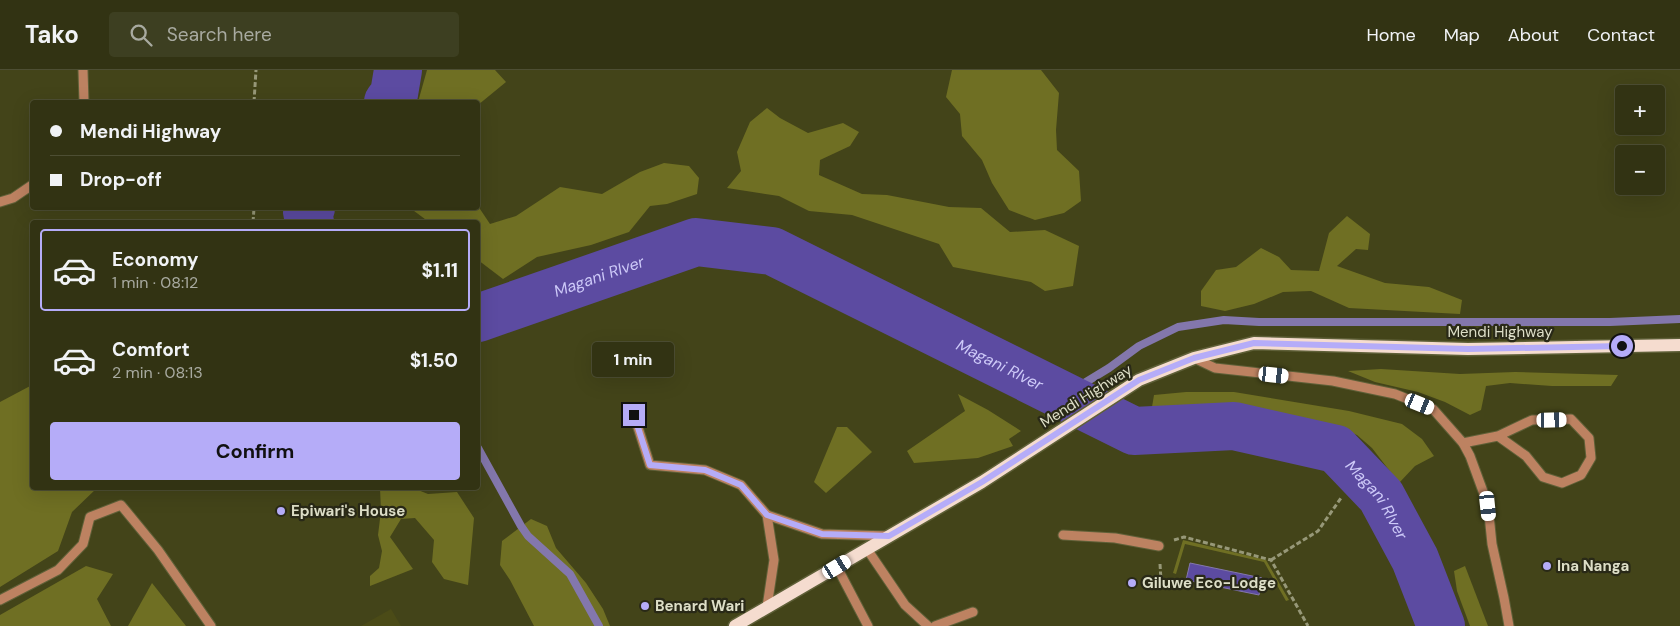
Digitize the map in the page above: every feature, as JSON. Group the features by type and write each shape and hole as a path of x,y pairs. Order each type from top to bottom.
{"main road":[{"name":"Mendi Highway","path":"735,626 982,482 1139,380 1194,358 1254,343 1468,349 1680,345"}],"street":[{"path":"83,70 84,100"},
{"path":"0,202 13,198 30,186"},
{"path":"1194,358 1215,368 1333,381 1395,394 1433,409 1463,443 1470,456 1488,506 1492,544 1508,626"},
{"path":"634,415 650,465 705,470 741,485 767,515 822,534 889,536"},
{"path":"1463,443 1498,436 1532,420 1571,419 1589,438 1591,458 1581,476 1562,483 1543,477 1526,456 1498,436"},
{"path":"0,600 58,570 83,544 90,517 121,505 158,550 211,626"},
{"path":"767,515 774,560 767,607"},
{"path":"1063,536 1115,538 1159,546"},
{"path":"867,549 905,605 928,626"},
{"path":"837,567 868,626"},
{"path":"935,626 973,612"}],"path":[{"path":"254,100 256,70"},
{"path":"1271,560 1318,531 1340,498"},
{"path":"1159,546 1184,536 1271,560 1308,626"}],"shaded area":[{"path":"427,70 495,70 506,82 480,103 480,100 419,100"},
{"path":"952,70 1041,70 1059,93 1056,130 1057,150 1079,171 1081,201 1064,213 1035,220 1009,210 992,183 982,160 962,136 960,114 946,97"},
{"path":"767,108 780,118 808,133 843,123 859,132 850,146 820,160 819,175 862,194 887,195 949,207 981,208 1010,232 1045,230 1079,246 1073,286 1045,291 1031,282 953,267 939,244 852,215 809,211 779,196 727,188 741,171 737,152 750,122"},
{"path":"664,163 689,166 699,178 697,194 667,204 650,206 629,232 591,245 537,257 503,279 480,262 480,220 426,220 413,210 480,209 490,224 516,216 560,187 602,194 640,172"},
{"path":"1347,216 1370,234 1368,250 1356,249 1337,266 1385,283 1429,287 1462,300 1460,314 1349,308 1311,291 1283,292 1254,304 1225,311 1201,306 1201,291 1216,270 1236,267 1261,248 1279,257 1291,270 1319,271 1329,233"},
{"path":"1381,369 1460,374 1515,372 1618,375 1611,386 1552,386 1510,383 1486,386 1481,410 1470,415 1445,402 1418,392 1375,382 1348,371"},
{"path":"30,386 30,490 95,490 72,512 58,551 0,587 0,402"},
{"path":"1186,392 1234,392 1349,411 1402,424 1422,439 1434,456 1415,466 1399,483 1372,448 1357,435 1334,426 1239,407 1152,407 1154,395"},
{"path":"958,394 1021,431 1009,439 1013,446 978,458 914,463 907,451 965,411"},
{"path":"837,427 847,427 872,452 826,493 814,482"},
{"path":"380,490 418,490 428,494 457,492 474,518 468,585 444,579 432,562 434,540 415,518 401,519 390,537 413,569 370,586 370,576 379,568 382,551 378,535 381,511"},
{"path":"531,519 547,526 556,548 586,583 603,609 610,626 534,626 500,565 502,541"},
{"path":"1183,540 1266,560 1289,600 1286,601 1264,562 1185,544 1176,574 1173,573"},
{"path":"1190,563 1262,578 1259,595 1186,580"},
{"path":"86,566 113,574 97,599 111,626 0,626 0,615"},
{"path":"1465,566 1488,626 1470,626 1457,591 1454,571"},
{"path":"152,583 186,626 128,626"},
{"path":"391,609 401,626 361,626"}],"waterway":[{"name":"Magani RIver","path":"390,100 394,94 398,70"},
{"name":"Magani RIver","path":"309,210 307,212 309,220"},
{"name":"Magani RIver","path":"480,317 696,242 772,251 1134,431 1234,426 1336,449 1381,496 1415,559 1441,626"},
{"path":"1063,396 1109,368 1139,346 1178,327 1224,320 1259,322 1610,322 1680,319"},
{"path":"480,452 521,526 528,536 570,574 599,626"}],"place":[{"name":"Epiwari's House","path":"281,511"},
{"name":"Ina Nanga","path":"1547,566"},
{"name":"Giluwe Eco-Lodge","path":"1132,583"},
{"name":"Benard Wari","path":"645,606"}],"route":[{"path":"634,415 650,465 705,470 741,485 767,515 822,534 889,536 982,482 1139,380 1194,358 1254,343 1468,349 1622,346"}]}
